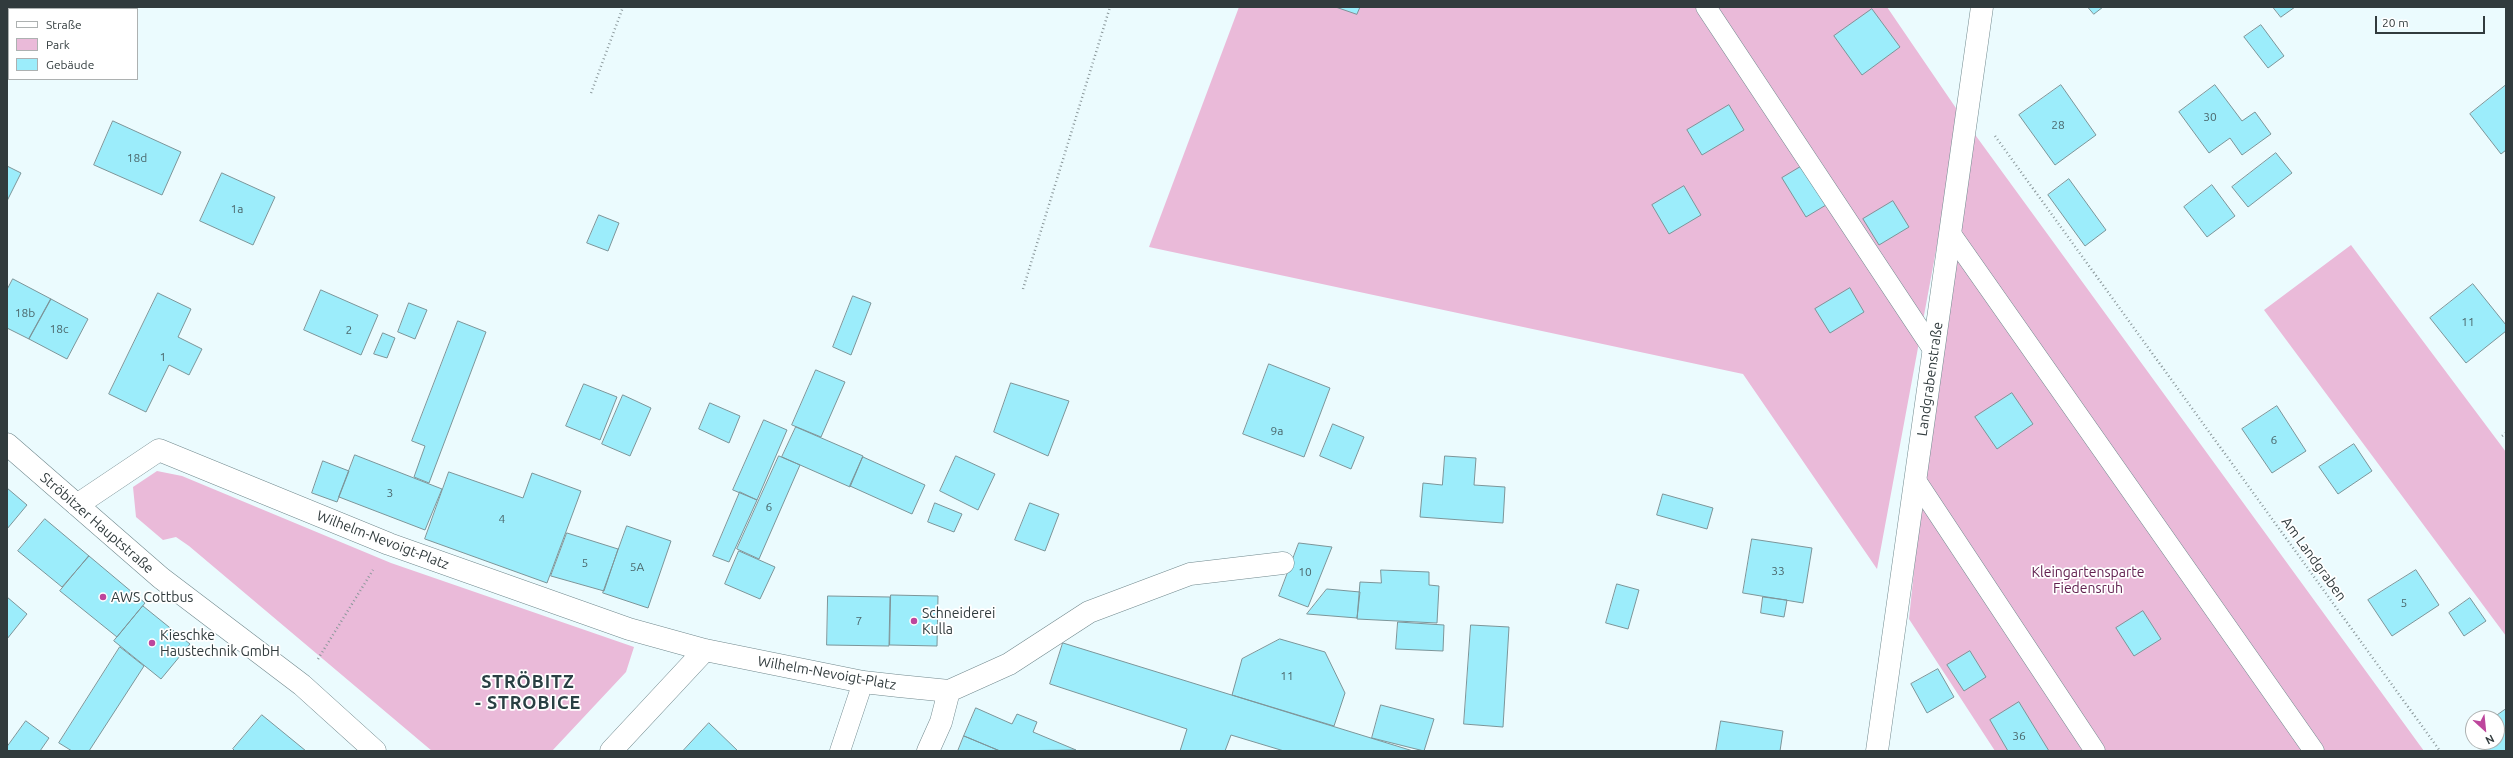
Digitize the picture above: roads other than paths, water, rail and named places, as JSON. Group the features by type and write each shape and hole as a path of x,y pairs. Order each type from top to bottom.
{"street":[{"name":"Landgrabenstraße","path":"1877,751 1951,234 1973,111 1982,7"},
{"name":"Ströbitzer Hauptstraße","path":"7,444 161,578 302,685 375,751"},
{"name":"Wilhelm-Nevoigt-Platz","path":"77,505 159,450 389,544 629,629 705,650 863,682 949,691"},
{"path":"928,751 941,722 949,691 1008,664 1089,612 1190,574 1283,563"},
{"path":"611,751 705,650"}],"lane":[{"path":"1706,7 1934,351"},
{"path":"1951,234 2314,751"},
{"path":"1915,479 2095,751"},
{"path":"840,751 863,682"}],"place":[{"name":"AWS Cottbus","path":"103,597"},
{"name":"Schneiderei Kulla","path":"914,621"},
{"name":"Kieschke Haustechnik GmbH","path":"152,643"}],"district":[{"name":"STRÖBITZ - STROBICE","path":"528,692"}],"park label":[{"name":"Kleingartensparte Fiedensruh","path":"2088,580"}]}
